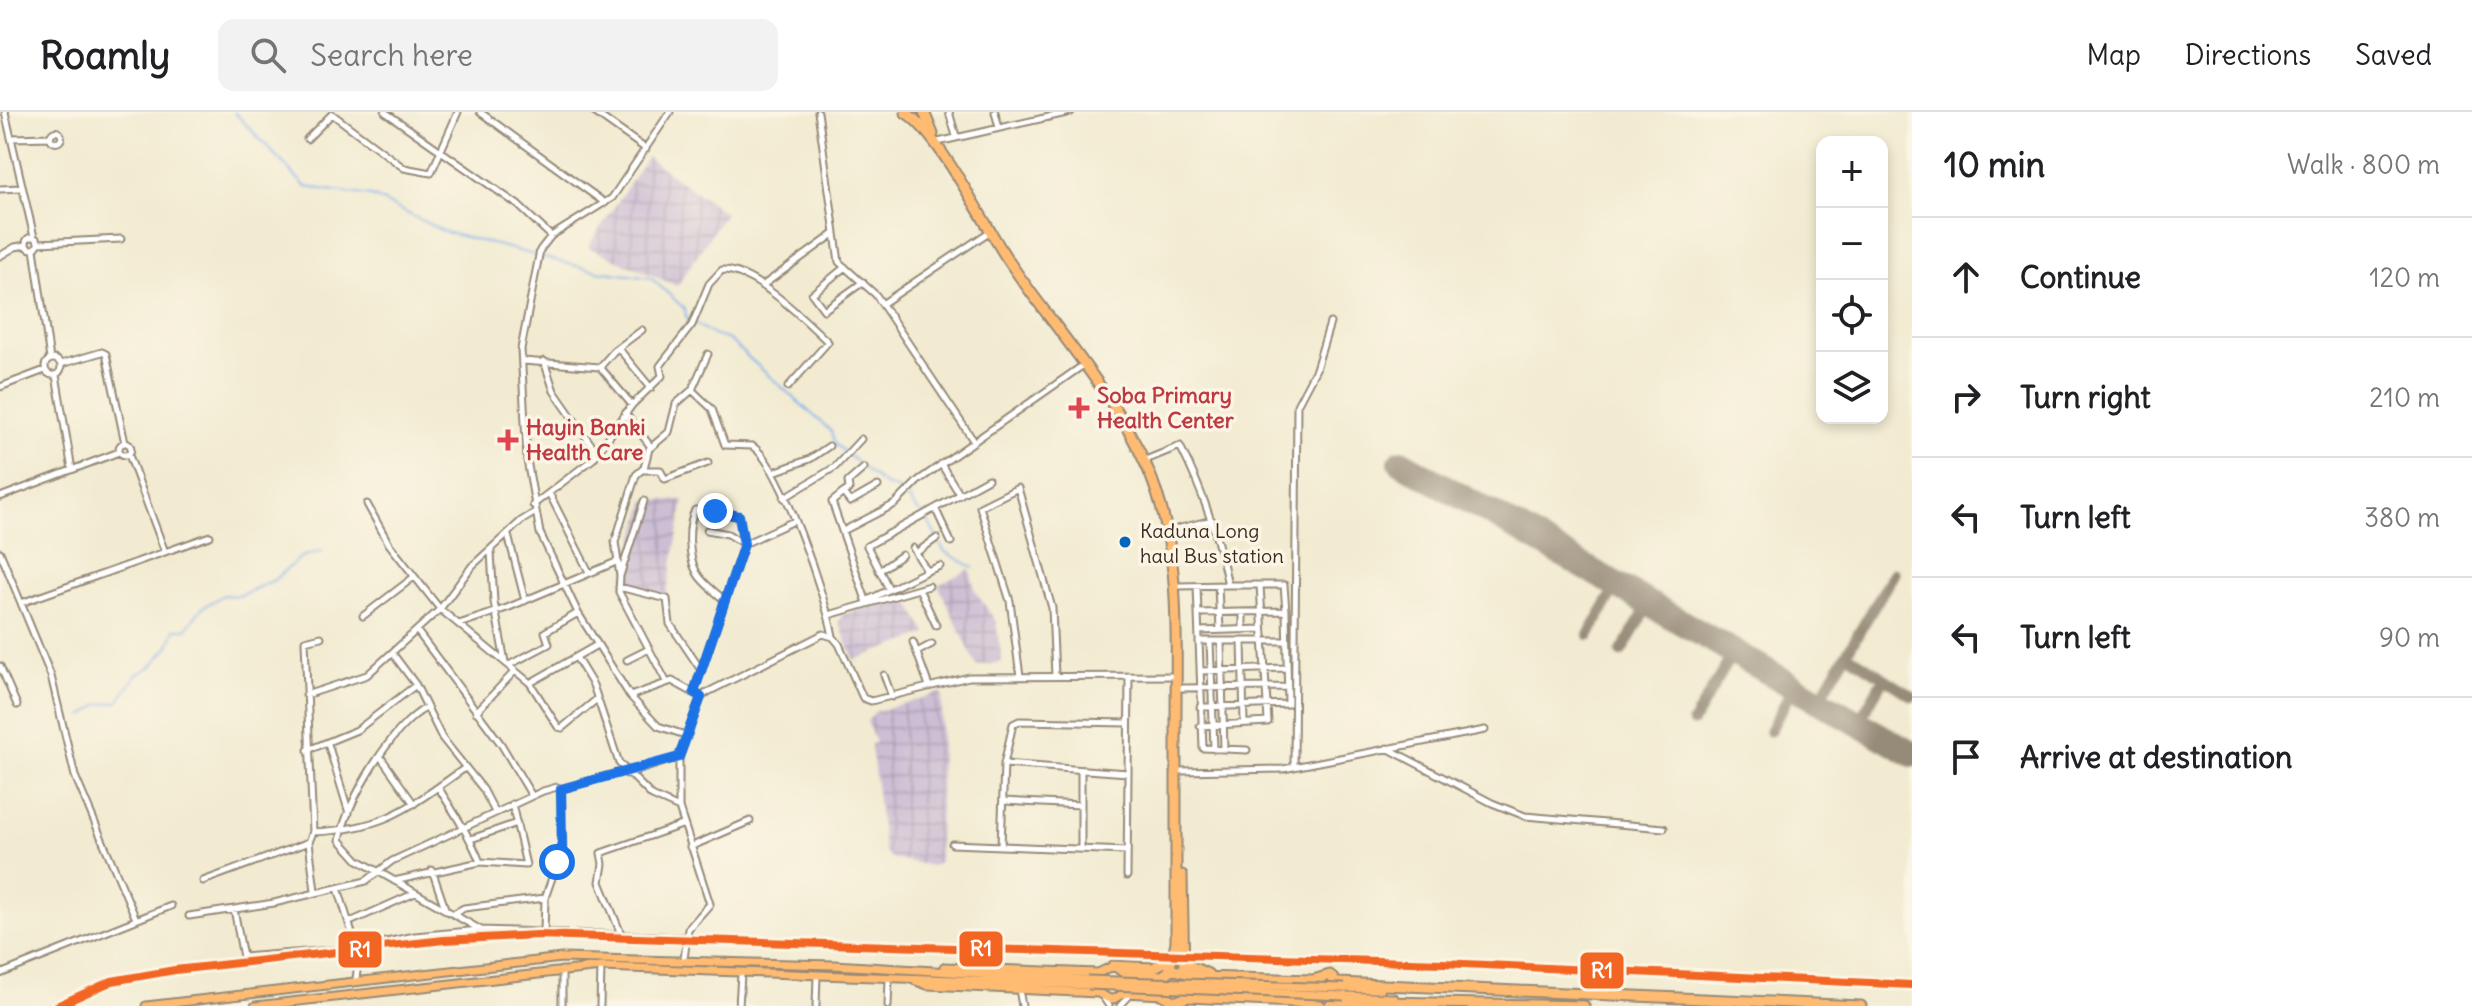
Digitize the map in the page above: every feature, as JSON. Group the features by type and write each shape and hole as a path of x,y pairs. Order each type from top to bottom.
{"highway":[{"path":"906,112 929,136 989,232 1139,451 1165,515 1174,575 1178,956 1192,986 1187,997"},
{"path":"924,112 938,142 1018,268 1118,408 1148,459 1173,530 1179,586 1181,771 1178,956 1160,985 1163,995 1175,1002 1187,997 1318,1004"},
{"path":"1113,966 1160,967 1178,956"},
{"path":"1178,956 1215,977"},
{"path":"1166,973 1313,980 1330,975 1339,995"},
{"path":"1313,980 1309,991 1318,1004"},
{"path":"1339,995 1490,988 1525,998 1584,1006"},
{"path":"1339,995 1489,1006 1525,998 1861,1006"}],"main road":[{"path":"146,1006 356,979 562,958 684,959 910,975 1339,995"},
{"path":"257,1006 318,1002 432,985 601,967 889,979 910,975 926,967 1098,973 1113,966 1124,973 1166,973"},
{"path":"431,971 432,985"},
{"path":"1098,973 1095,979 1100,995"},
{"path":"1123,999 1127,986 1124,973"},
{"path":"910,975 927,985 1019,989 1123,999 1163,995"}],"street":[{"path":"5,112 20,188 34,237 39,243"},
{"path":"385,112 530,214 551,236"},
{"path":"307,139 332,114 404,168 431,173 458,112"},
{"path":"480,112 605,203"},
{"path":"594,112 646,149"},
{"path":"670,112 605,203 551,236 538,253 521,341 525,436 534,513 563,584 630,696 658,726 685,735"},
{"path":"818,112 838,257 882,304 973,440"},
{"path":"949,112 956,136"},
{"path":"995,112 999,128"},
{"path":"938,142 1071,112"},
{"path":"11,138 50,137"},
{"path":"0,189 20,188"},
{"path":"882,304 989,232"},
{"path":"762,286 834,234"},
{"path":"26,245 27,240 34,237"},
{"path":"0,387 45,370 50,359 34,249 39,243 121,239"},
{"path":"0,256 15,247 26,245 34,249"},
{"path":"845,267 812,294 824,310 863,282"},
{"path":"533,505 597,453 625,413 662,376 660,366 693,323 709,284 722,270 742,275 762,286 828,343 788,387"},
{"path":"1294,766 1297,405 1313,376 1330,323"},
{"path":"523,361 544,361 577,368 600,367 642,330"},
{"path":"619,349 651,388"},
{"path":"50,359 61,364 102,352 106,354 125,443 131,447 129,455 165,552"},
{"path":"620,576 615,542 636,475 642,470 651,447 669,432 676,404 692,390 708,354"},
{"path":"544,361 554,391 597,453"},
{"path":"61,364 56,375 72,470"},
{"path":"843,531 888,508 973,440 1082,366"},
{"path":"600,367 632,405"},
{"path":"45,370 49,375 56,375"},
{"path":"692,390 712,409 725,445 752,446 774,472 829,615 833,637 863,698 871,701 892,697 969,677 1176,676"},
{"path":"625,413 651,447"},
{"path":"784,498 818,479 861,439"},
{"path":"0,497 119,452 125,443"},
{"path":"774,472 810,459 829,446"},
{"path":"1148,459 1180,446 1212,520 1228,585"},
{"path":"119,452 129,455"},
{"path":"642,470 660,470 665,479 708,463"},
{"path":"941,464 960,495"},
{"path":"864,468 848,482 849,489 832,502 867,602"},
{"path":"889,589 867,546 925,517 988,479"},
{"path":"843,493 850,502 878,486"},
{"path":"1020,676 1010,601 980,507 1016,488 1024,500 1050,599 1055,676"},
{"path":"549,493 589,572"},
{"path":"644,501 619,587 666,681 701,697"},
{"path":"367,504 389,544 440,609 530,683 560,728 597,699"},
{"path":"694,692 744,544 739,516 695,510 690,533 695,571 724,600"},
{"path":"936,510 951,542"},
{"path":"306,695 367,675 440,609 472,566 534,513"},
{"path":"1173,530 1212,520"},
{"path":"744,544 794,521"},
{"path":"707,530 728,534 744,544"},
{"path":"507,534 525,601"},
{"path":"21,603 210,536"},
{"path":"927,571 915,550 937,538"},
{"path":"0,552 3,573 21,603 51,676 75,776 136,919"},
{"path":"491,552 495,610 507,664"},
{"path":"879,571 902,555"},
{"path":"458,624 525,601 616,562"},
{"path":"867,602 940,566"},
{"path":"363,616 414,577"},
{"path":"1218,585 1220,630"},
{"path":"1200,726 1268,722 1260,585"},
{"path":"1179,586 1284,585 1288,704 1200,707"},
{"path":"829,615 929,586"},
{"path":"1197,586 1200,726 1204,749 1247,750"},
{"path":"619,587 667,599 668,621 701,670"},
{"path":"919,589 936,625"},
{"path":"1198,613 1286,611"},
{"path":"1243,612 1240,641 1244,723"},
{"path":"507,664 549,644 545,632 578,613"},
{"path":"1199,631 1262,629"},
{"path":"417,631 501,744 532,796"},
{"path":"684,959 685,937 710,904 679,808 679,757 701,697 823,634 833,637"},
{"path":"315,891 309,842 313,832 305,641 321,637"},
{"path":"1199,641 1286,641"},
{"path":"1210,641 1214,749"},
{"path":"1221,641 1224,749"},
{"path":"913,642 929,686"},
{"path":"917,652 932,644"},
{"path":"530,683 597,645"},
{"path":"627,660 649,649"},
{"path":"393,654 416,685 442,738 495,812"},
{"path":"576,657 593,685 616,758 625,772 652,796 679,808"},
{"path":"0,666 17,705"},
{"path":"1200,671 1286,668"},
{"path":"476,712 515,671"},
{"path":"884,675 892,697"},
{"path":"1127,876 1129,676"},
{"path":"630,696 666,681"},
{"path":"308,750 357,730 416,685"},
{"path":"1180,688 1288,687"},
{"path":"426,708 401,725 380,756 349,814 342,831 342,845 413,894 455,913 481,930"},
{"path":"1001,846 1004,764 1010,729 1019,721 1128,723"},
{"path":"1181,771 1294,766 1485,730"},
{"path":"1202,742 1213,742"},
{"path":"328,744 349,814"},
{"path":"1387,748 1492,803 1525,816 1664,828"},
{"path":"380,756 414,804"},
{"path":"189,916 274,903 366,881 392,861 532,796 679,757"},
{"path":"1004,764 1128,773"},
{"path":"313,832 342,831 401,814 465,768"},
{"path":"1081,770 1081,849"},
{"path":"438,787 461,830 471,839 480,862"},
{"path":"544,932 545,898 562,849 561,789"},
{"path":"1003,801 1081,805"},
{"path":"394,881 432,870 480,862 526,865 512,804"},
{"path":"690,847 750,821"},
{"path":"471,839 517,823"},
{"path":"621,934 600,882 601,853 682,825"},
{"path":"203,881 309,842"},
{"path":"952,844 1127,851"},
{"path":"432,870 446,911"},
{"path":"338,888 357,948 356,979"},
{"path":"350,922 413,894"},
{"path":"455,913 464,908 545,898"},
{"path":"0,974 171,906"},
{"path":"234,909 243,957 357,948 415,936 481,930 685,937"},
{"path":"600,1006 601,967"},
{"path":"562,969 562,1006"},
{"path":"739,1006 741,974"},
{"path":"816,1006 817,976"},
{"path":"888,1006 889,979"},
{"path":"1019,989 1022,1006"},
{"path":"1100,995 1109,1006"}],"shaded area":[{"path":"647,157 725,213 677,286 588,247"},
{"path":"646,500 684,500 666,598 621,585"},
{"path":"970,569 975,591 996,621 1002,662 977,666 938,585"},
{"path":"905,594 927,634 854,660 839,622 843,614"},
{"path":"942,692 939,862 932,866 891,858 884,851 871,744 875,743 867,721 875,712"}],"waterway":[{"path":"234,112 306,187 372,196 445,232 597,271 651,278 685,309 686,317 713,335 729,340 831,431 835,444 883,484 910,494 909,500 920,513"},
{"path":"925,516 944,551 974,568"},
{"path":"83,716 100,704 118,702 137,674 151,667 169,646 175,629 186,629 202,608 223,595 239,596 274,580 301,557 322,551"}],"taxiway":[{"path":"1819,700 1894,573"},
{"path":"1589,635 1617,585"},
{"path":"1621,652 1649,604"},
{"path":"1693,722 1734,652"},
{"path":"1847,654 1912,696"},
{"path":"1858,723 1884,678"},
{"path":"1770,731 1794,686"}],"runway":[{"path":"1401,462 1912,754"}],"transit line":[{"name":"R1","path":"57,1006 112,981 175,970 444,940 537,935 1442,963 1912,985"}],"place":[{"name":"Soba Primary Health Center","path":"1079,408"},
{"name":"Hayin Banki Health Care","path":"508,440"},
{"name":"Kaduna Long haul Bus station","path":"1125,542"}],"route":[{"path":"557,862 563,841 561,789 624,771 627,774 679,757 701,697 694,692 744,544 739,516 715,511"}]}
